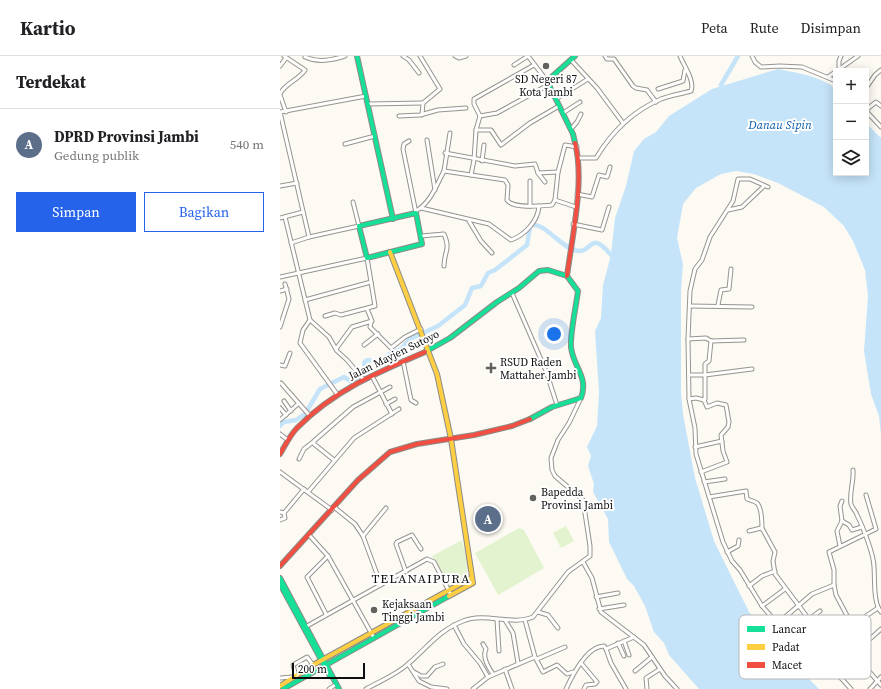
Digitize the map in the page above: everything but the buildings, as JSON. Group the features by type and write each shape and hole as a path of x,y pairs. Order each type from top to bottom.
{"street":[{"path":"305,57 318,61 345,56"},
{"path":"357,56 393,218"},
{"path":"403,56 409,60 419,73"},
{"path":"368,104 423,103 439,91 440,87 420,56"},
{"path":"455,56 459,58 466,56"},
{"path":"366,689 408,664 440,633 454,626 473,618 525,620 533,617 556,585 572,568 590,556 590,546 583,500 555,476 552,470 551,458 558,440 569,423 584,390 584,382 575,362 571,347 578,291 568,276 569,254 576,207 579,158 578,147 571,129 548,83 528,56 514,66"},
{"path":"480,116 497,113 548,83 575,56"},
{"path":"605,56 607,59 614,59 633,86 647,90 656,102"},
{"path":"579,158 596,158 605,143 623,123 656,102 669,96 691,90 692,87 680,56"},
{"path":"752,56 761,68 798,67 833,80"},
{"path":"839,68 838,62 841,56"},
{"path":"840,68 858,56"},
{"path":"280,66 285,57 305,70 296,80 283,88 280,94 286,112"},
{"path":"570,60 588,79 623,123"},
{"path":"470,175 474,160 476,130 480,116 474,104 474,99 534,65"},
{"path":"658,89 683,81 685,70"},
{"path":"869,84 875,75 881,70"},
{"path":"828,77 833,73"},
{"path":"556,99 588,79"},
{"path":"309,238 280,112 366,96"},
{"path":"563,113 580,102"},
{"path":"869,108 876,102 881,106"},
{"path":"422,115 423,103"},
{"path":"476,130 491,130 501,145 530,123 559,106"},
{"path":"399,116 422,115 438,110 466,108"},
{"path":"571,129 581,114"},
{"path":"869,114 881,127"},
{"path":"291,243 416,212 435,190 444,171 445,154 450,133"},
{"path":"345,144 375,136"},
{"path":"427,140 435,190"},
{"path":"280,277 367,258 423,242 403,149 404,144 409,142"},
{"path":"482,161 484,145"},
{"path":"444,171 505,180 508,185 506,198 509,203 530,206 553,205 555,200 558,172 565,145 578,147"},
{"path":"445,154 515,166 535,164 538,174 545,182"},
{"path":"577,194 592,197 599,175 607,177 610,167"},
{"path":"538,174 558,172"},
{"path":"728,210 742,207 766,187 750,179 738,179 734,197 728,210 710,237 702,260 695,269 690,290 688,339 689,399 695,428 695,447 701,472 727,552 770,615"},
{"path":"530,181 530,206"},
{"path":"280,186 297,183"},
{"path":"555,200 576,207"},
{"path":"325,316 335,313 341,315 367,309 376,304 367,258 353,202"},
{"path":"421,208 491,225 511,240 517,237 535,221 538,215 538,206"},
{"path":"573,224 602,230 609,207"},
{"path":"280,218 303,212"},
{"path":"285,217 310,320 330,337 336,349 361,376"},
{"path":"468,220 473,225 481,241 492,253"},
{"path":"421,236 444,234 448,248 444,266"},
{"path":"283,689 473,583 471,578 451,439 437,374 424,336 390,252"},
{"path":"718,305 721,290 729,289 731,269"},
{"name":"Jalan Mayjen Sutoyo","path":"280,454 288,440 309,415 361,376 372,376 429,350 450,338 512,293 539,271 548,270 568,276"},
{"path":"305,300 371,282"},
{"path":"280,328 289,300 285,284"},
{"path":"280,291 287,289"},
{"path":"512,293 546,371 557,405"},
{"path":"690,306 718,305 752,307"},
{"path":"367,309 372,320 370,327 391,348 405,337 421,330"},
{"path":"280,312 285,311"},
{"path":"310,320 303,330 300,343 337,394"},
{"path":"336,349 352,327 371,322"},
{"path":"364,346 378,334"},
{"path":"688,339 706,338 712,341 744,340"},
{"path":"701,472 727,462 722,441 722,433 728,427 729,422 726,406 717,404 707,407 704,400 705,364 708,361 712,341"},
{"path":"280,366 285,366 290,353"},
{"path":"403,361 411,400 416,403"},
{"path":"689,375 705,375 752,369"},
{"path":"372,376 392,414"},
{"path":"282,383 298,404 309,415"},
{"path":"299,459 304,449 347,411 390,387"},
{"path":"280,566 358,480 390,452 417,444 451,439 512,426 529,420 557,405 581,398"},
{"path":"689,399 696,398 704,400"},
{"path":"386,404 395,399"},
{"path":"284,401 291,410"},
{"path":"280,420 298,404"},
{"path":"280,408 286,415"},
{"path":"308,492 334,460 359,434 399,409"},
{"path":"280,434 288,440"},
{"path":"695,447 722,441"},
{"path":"313,442 334,460"},
{"path":"853,470 851,503 862,527 874,566 874,579 878,608 881,612"},
{"path":"280,472 355,524 363,536 381,585"},
{"path":"704,482 725,479"},
{"path":"280,520 285,518 284,513 304,489"},
{"path":"709,497 746,491 747,499 758,504 762,519 762,529 775,552 773,558 775,571 785,589 804,615"},
{"path":"848,615 838,600 834,584 834,570 829,552 876,528 866,495"},
{"path":"840,546 837,531 842,521 840,506 842,501"},
{"path":"363,536 386,508"},
{"path":"280,512 284,513"},
{"path":"842,521 849,525 852,530 862,527"},
{"path":"750,531 762,529"},
{"path":"309,535 328,556 374,638"},
{"path":"406,572 396,544 397,542 412,535 421,549"},
{"path":"727,552 738,546 739,540"},
{"path":"326,614 307,577 328,556"},
{"path":"306,626 406,572 421,562 431,560 451,595"},
{"path":"583,562 592,578 600,609 604,616 644,645 676,689"},
{"path":"749,586 762,576 775,571"},
{"path":"280,578 282,585 337,688 328,689"},
{"path":"280,686 313,665 471,578"},
{"path":"786,615 812,594 834,584"},
{"path":"282,585 306,626 322,660"},
{"path":"762,606 785,589"},
{"path":"596,596 618,593"},
{"path":"877,596 881,594"},
{"path":"600,609 624,606"},
{"path":"868,615 878,608"},
{"path":"815,615 820,611"},
{"path":"538,612 547,614 558,628"},
{"path":"497,620 499,651"},
{"path":"505,620 513,632 518,663"},
{"path":"525,620 536,658 543,672 557,665 567,674 575,671"},
{"path":"454,626 488,677"},
{"path":"871,638 881,629"},
{"path":"606,649 634,637"},
{"path":"624,641 629,655"},
{"path":"618,643 624,656"},
{"path":"483,644 486,649 484,652 486,661 494,674"},
{"path":"566,689 581,663 594,649 602,646 606,649 611,663 626,689"},
{"path":"473,689 488,677 518,663 565,647"},
{"path":"295,676 293,665 308,657 313,665"},
{"path":"635,671 652,657"},
{"path":"581,663 597,682 595,684 586,685 584,689"},
{"path":"408,664 420,682 431,687 447,689"},
{"path":"412,672 421,676 427,676 437,666 443,664"},
{"path":"505,669 512,689"},
{"path":"647,689 646,678 660,669"},
{"path":"871,674 881,685"},
{"path":"280,678 295,676"},
{"path":"870,689 881,677"},
{"path":"843,679 851,689"}],"green space":[{"path":"566,526 574,541 561,548 553,533"},
{"path":"519,528 524,530 544,568 498,595 475,553"},
{"path":"462,540 468,563 467,573 458,583 449,588 432,556"}],"water":[{"name":"Danau Sipin","path":"778,69 816,78 833,87 833,176 869,176 869,126 881,138 881,434 879,416 871,394 864,351 868,296 865,270 853,241 844,226 824,207 778,183 754,174 736,171 721,174 696,188 683,204 677,238 683,264 681,291 681,392 683,414 695,478 714,541 751,615 739,615 739,679 809,679 819,689 699,689 669,655 664,643 654,632 645,606 634,586 627,579 609,542 608,519 593,492 594,484 588,466 591,456 587,447 597,426 599,392 595,331 601,318 603,285 611,255 615,218 626,186 634,151 644,139 656,132 669,116 712,89"}],"waterway":[{"path":"721,85 738,56"},
{"path":"280,426 284,422 296,420 305,414 320,389 344,377 352,382 365,370 364,363 366,361 369,360 379,363 391,353 401,349 410,339 438,326 465,305 472,288 481,286 488,273 495,270 527,245 530,227 533,225 543,228 572,249 583,251 595,243 604,247 611,255"}],"traffic: fast":[{"path":"357,56 393,219"},
{"path":"575,56 547,81 573,134 575,143"},
{"path":"416,213 422,244 367,258 359,226 416,213"},
{"path":"425,352 450,338 497,302 519,288 539,271 548,270 567,276 578,291 572,327 571,347 572,354 582,378 583,391 581,398 552,407 530,419"},
{"path":"280,578 339,689"},
{"path":"280,584 330,676"},
{"path":"283,689 449,596"}],"traffic: slow":[{"path":"390,252 437,374 451,439 473,583 449,596"},
{"path":"280,686 313,665 471,578"}],"traffic: jam":[{"path":"567,276 577,209 579,174 575,143"},
{"path":"280,454 294,431 326,403 373,375 425,352"},
{"path":"280,566 358,480 390,452 417,444 474,435 512,426 530,419"}],"place":[{"name":"SD Negeri 87 Kota Jambi","path":"546,66"},
{"name":"RSUD Raden Mattaher Jambi","path":"491,368"},
{"name":"Bapedda Provinsi Jambi","path":"533,498"},
{"name":"DPRD Provinsi Jambi","path":"488,519"},
{"name":"Kejaksaan Tinggi Jambi","path":"374,610"}],"district":[{"name":"TELANAIPURA","path":"421,578"}]}
